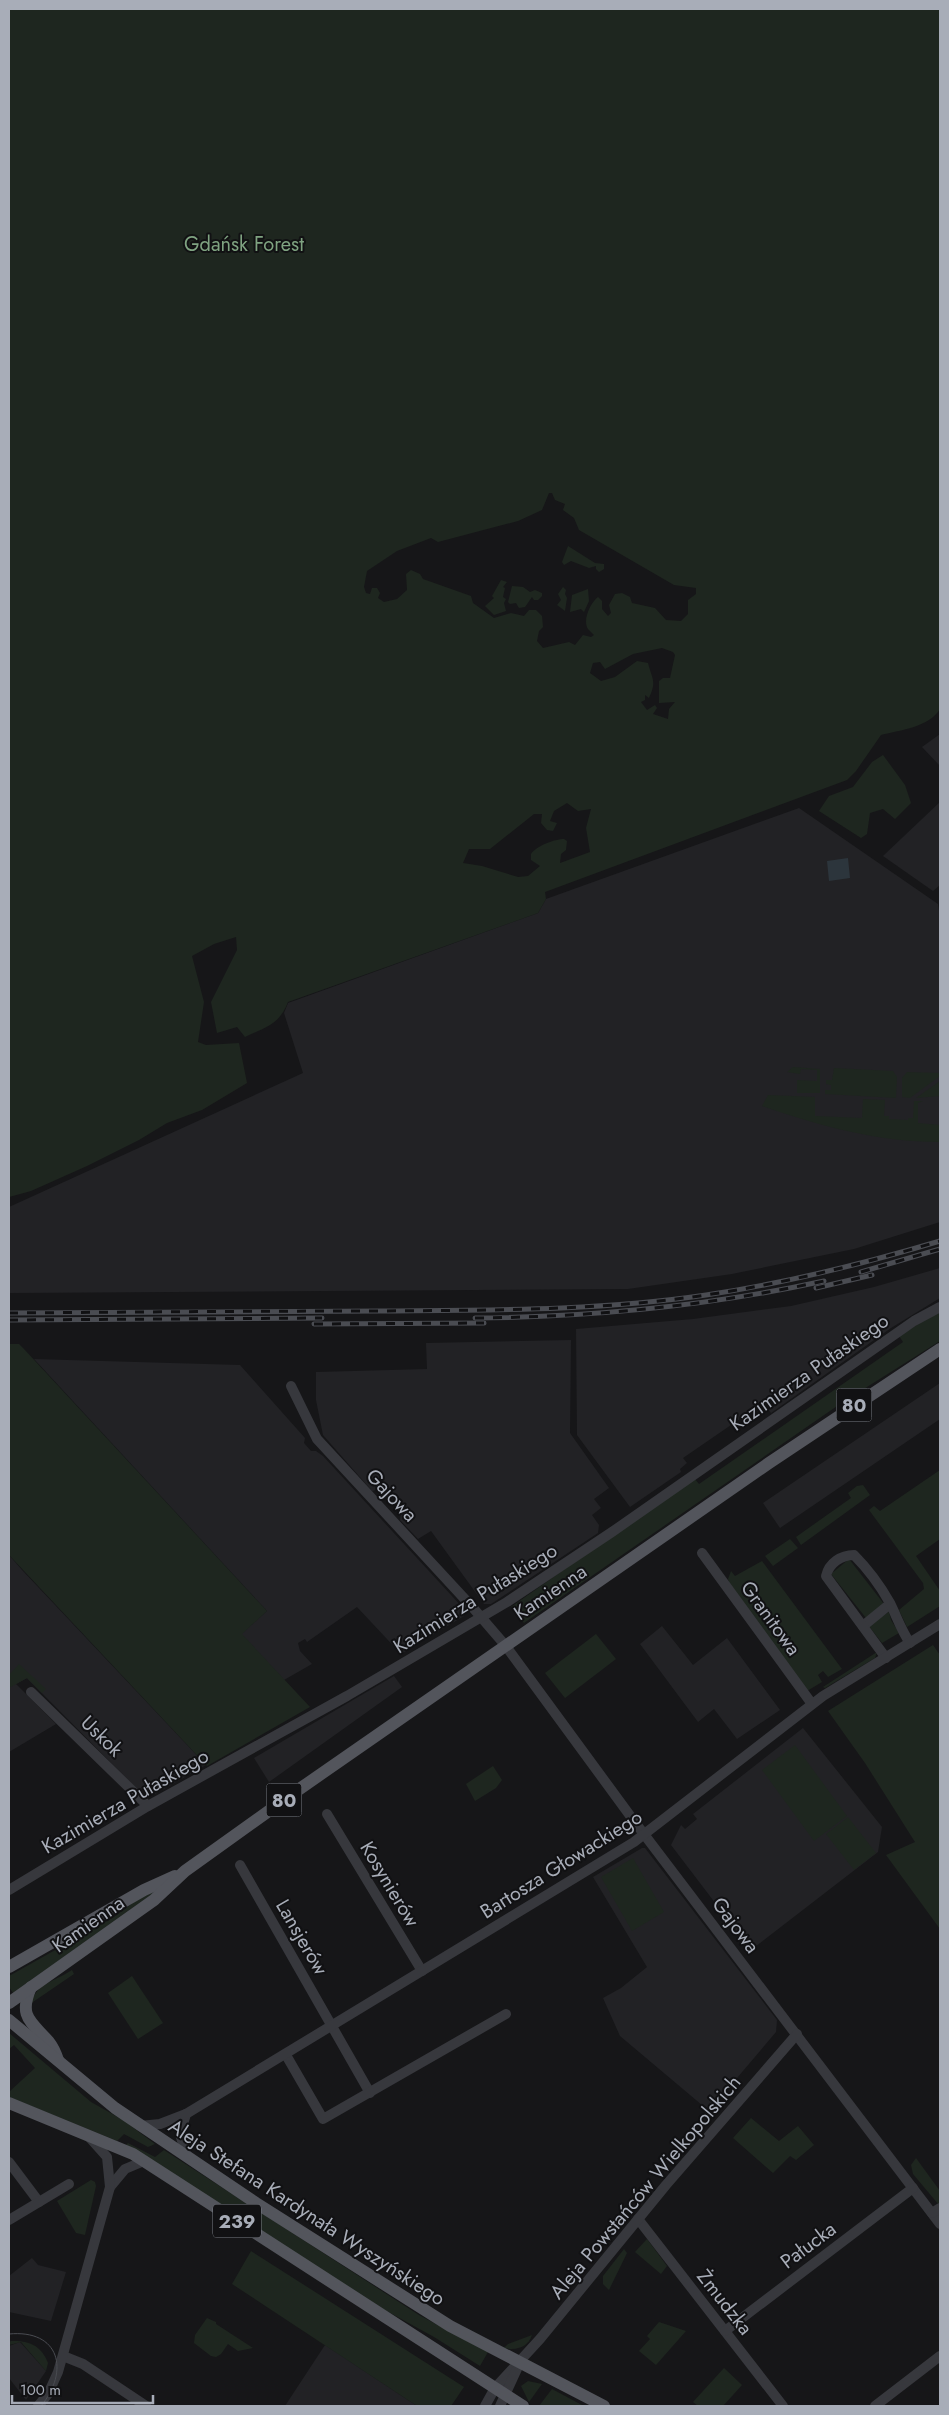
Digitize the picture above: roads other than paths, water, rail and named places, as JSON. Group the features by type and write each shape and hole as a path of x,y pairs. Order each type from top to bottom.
{"main road":[{"name":"Kamienna","path":"9,2003 154,1900 185,1871 505,1645 769,1463 940,1349"},
{"name":"Kamienna","path":"9,1967 144,1890 185,1871"},
{"path":"31,1987 26,2003 27,2016 50,2044 61,2065"},
{"name":"Aleja Stefana Kardynała Wyszyńskiego","path":"9,2020 61,2065 140,2126 187,2158 421,2309 604,2406"},
{"name":"239","path":"9,2103 119,2148 144,2161 495,2388 503,2401 524,2406"}],"street":[{"name":"Kazimierza Pułaskiego","path":"9,1890 148,1806 482,1618 612,1532 914,1321 940,1307"},
{"name":"Gajowa","path":"291,1386 317,1439 505,1645 644,1834 913,2188 936,2211 940,2224"},
{"name":"Granitowa","path":"702,1553 812,1704"},
{"path":"886,1658 826,1576 828,1568 845,1555 854,1555 890,1604 898,1624 910,1643"},
{"path":"863,1626 890,1604"},
{"name":"Bartosza Głowackiego","path":"140,2126 160,2124 186,2114 422,1972 644,1834 812,1704 940,1624"},
{"name":"Uskok","path":"32,1692 148,1806"},
{"name":"Kosynierów","path":"328,1814 422,1972"},
{"name":"Lansjerów","path":"240,1865 370,2093"},
{"path":"286,2055 323,2119 506,2014"},
{"name":"Aleja Powstańców Wielkopolskich","path":"485,2406 495,2388 520,2362 638,2219 797,2034"},
{"path":"186,2114 180,2134 187,2158"},
{"path":"38,2406 52,2385 63,2356 110,2187 107,2157 89,2137"},
{"path":"110,2187 125,2169 144,2161"},
{"path":"9,2162 40,2202"},
{"path":"9,2220 69,2184"},
{"name":"Pałucka","path":"725,2331 913,2188"},
{"name":"Żmudzka","path":"638,2219 783,2406"},
{"path":"63,2356 83,2364 146,2406"},
{"path":"874,2406 940,2356"},
{"name":"Aleja Powstańców Wielkopolskich","path":"503,2401 520,2362"}],"tram line":[{"path":"9,2334 26,2334 40,2338 49,2345 55,2355 57,2367 55,2379 50,2393 41,2406"}],"railway":[{"path":"9,1313 544,1309 625,1304 706,1295 765,1285 853,1265 940,1241"},
{"path":"861,1272 940,1249"},
{"path":"816,1288 872,1275"},
{"path":"475,1318 563,1315 651,1308 738,1297 824,1281"},
{"path":"9,1320 322,1318"},
{"path":"314,1324 484,1323"}],"park label":[{"name":"Gdańsk Forest","path":"244,244"}]}
